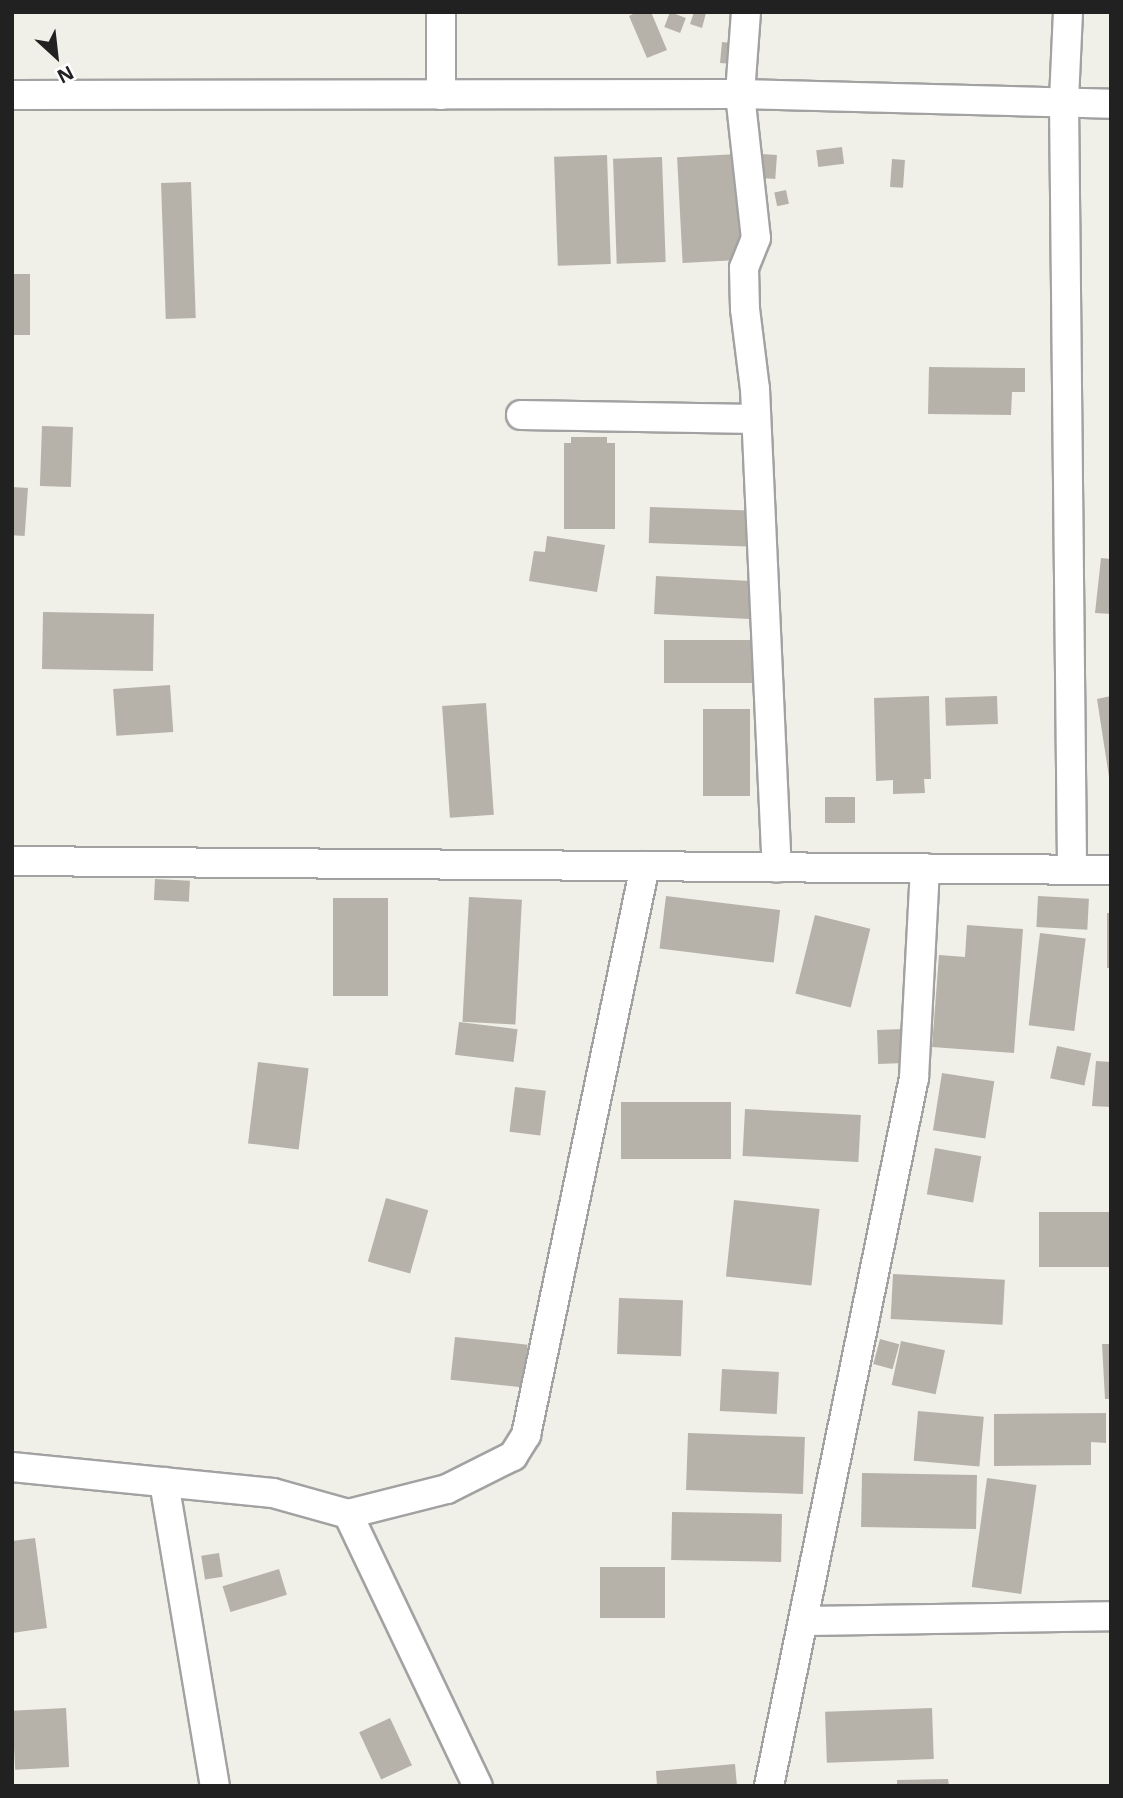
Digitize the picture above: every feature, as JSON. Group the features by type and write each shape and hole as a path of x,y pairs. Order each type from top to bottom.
{"street":[{"path":"441,12 441,95"},
{"path":"746,12 740,94 756,238 744,268 756,419 777,867"},
{"path":"1068,12 1064,100 1072,870"},
{"path":"12,95 740,94 1064,100 1111,104"},
{"path":"521,415 756,419"},
{"path":"12,861 1111,870"},
{"path":"12,1467 273,1493 348,1514 447,1489 513,1456 526,1435 645,866"},
{"path":"769,1786 805,1621 914,1078 925,868"},
{"path":"164,1482 215,1786"},
{"path":"348,1514 478,1786"},
{"path":"805,1621 1111,1616"}],"building":[{"path":"637,12 651,12 667,50 647,58 629,16"},
{"path":"670,12 686,18 680,33 664,27"},
{"path":"694,12 706,13 702,28 690,24"},
{"path":"722,42 731,43 734,64 720,63"},
{"path":"842,147 844,164 818,167 816,150"},
{"path":"738,154 744,260 683,263 677,157"},
{"path":"762,154 777,155 775,179 760,178"},
{"path":"607,155 611,264 558,266 554,157"},
{"path":"662,157 666,262 617,264 613,159"},
{"path":"892,159 905,160 903,188 890,187"},
{"path":"191,182 196,318 166,319 161,183"},
{"path":"786,190 789,204 777,206 774,192"},
{"path":"12,274 30,274 30,335 12,335"},
{"path":"929,367 1025,368 1025,392 1012,392 1011,415 928,414"},
{"path":"42,426 73,427 71,487 40,486"},
{"path":"571,437 607,437 607,443 615,443 615,529 564,529 564,443 571,443"},
{"path":"12,487 28,488 25,536 12,535"},
{"path":"650,507 756,511 755,547 649,543"},
{"path":"547,536 605,545 597,592 529,581 534,551 545,552"},
{"path":"1101,558 1111,559 1111,614 1095,613"},
{"path":"656,576 756,581 754,619 654,614"},
{"path":"43,612 154,614 153,671 42,669"},
{"path":"664,640 756,640 756,683 664,683"},
{"path":"170,685 173,732 116,736 113,689"},
{"path":"929,696 931,779 924,779 925,793 893,794 893,780 876,781 874,698"},
{"path":"997,696 998,724 946,726 945,698"},
{"path":"1111,696 1111,776 1109,777 1097,699"},
{"path":"486,703 494,815 450,818 442,706"},
{"path":"703,709 750,709 750,796 703,796"},
{"path":"825,797 855,797 855,823 825,823"},
{"path":"155,879 190,881 189,902 154,900"},
{"path":"666,896 780,910 774,963 660,949"},
{"path":"1038,896 1089,899 1087,930 1036,927"},
{"path":"469,897 522,900 515,1025 462,1022"},
{"path":"333,898 388,898 388,996 333,996"},
{"path":"1107,913 1111,913 1111,968 1107,968"},
{"path":"815,915 870,929 851,1007 795,994"},
{"path":"967,925 1023,929 1014,1053 932,1047 939,955 965,957"},
{"path":"1040,933 1086,939 1074,1031 1029,1025"},
{"path":"459,1022 518,1029 514,1062 455,1055"},
{"path":"904,1029 905,1063 878,1064 877,1030"},
{"path":"1057,1046 1091,1053 1084,1086 1050,1078"},
{"path":"1096,1061 1111,1062 1111,1107 1092,1106"},
{"path":"258,1062 309,1068 299,1150 248,1143"},
{"path":"942,1073 994,1081 985,1139 933,1130"},
{"path":"515,1087 546,1091 540,1135 510,1132"},
{"path":"621,1102 731,1102 731,1159 621,1159"},
{"path":"745,1109 861,1115 858,1162 743,1156"},
{"path":"935,1148 981,1156 973,1202 927,1194"},
{"path":"386,1198 428,1210 410,1274 368,1261"},
{"path":"734,1200 820,1209 811,1286 726,1277"},
{"path":"1039,1212 1111,1212 1111,1267 1039,1267"},
{"path":"893,1274 1005,1280 1002,1325 891,1319"},
{"path":"619,1298 683,1300 681,1356 617,1354"},
{"path":"455,1337 528,1345 523,1387 451,1380"},
{"path":"880,1339 899,1344 893,1369 873,1364"},
{"path":"901,1341 945,1350 936,1394 892,1385"},
{"path":"1102,1344 1111,1344 1111,1399 1105,1399"},
{"path":"722,1369 779,1372 777,1414 720,1411"},
{"path":"918,1411 984,1417 979,1467 914,1461"},
{"path":"1106,1413 1106,1443 1091,1442 1091,1465 994,1466 994,1414"},
{"path":"688,1433 805,1437 803,1494 686,1490"},
{"path":"862,1473 977,1475 976,1529 861,1527"},
{"path":"987,1478 1037,1485 1021,1594 972,1587"},
{"path":"672,1512 782,1514 781,1562 671,1560"},
{"path":"35,1538 47,1628 12,1633 12,1541"},
{"path":"219,1553 223,1577 205,1580 201,1556"},
{"path":"600,1567 665,1567 665,1618 600,1618"},
{"path":"279,1569 287,1595 230,1612 223,1586"},
{"path":"66,1708 69,1767 15,1770 12,1711"},
{"path":"932,1708 934,1759 827,1763 825,1712"},
{"path":"390,1718 412,1765 381,1779 359,1732"},
{"path":"735,1764 737,1786 657,1786 656,1771"},
{"path":"948,1779 949,1786 897,1786 897,1780"}]}
